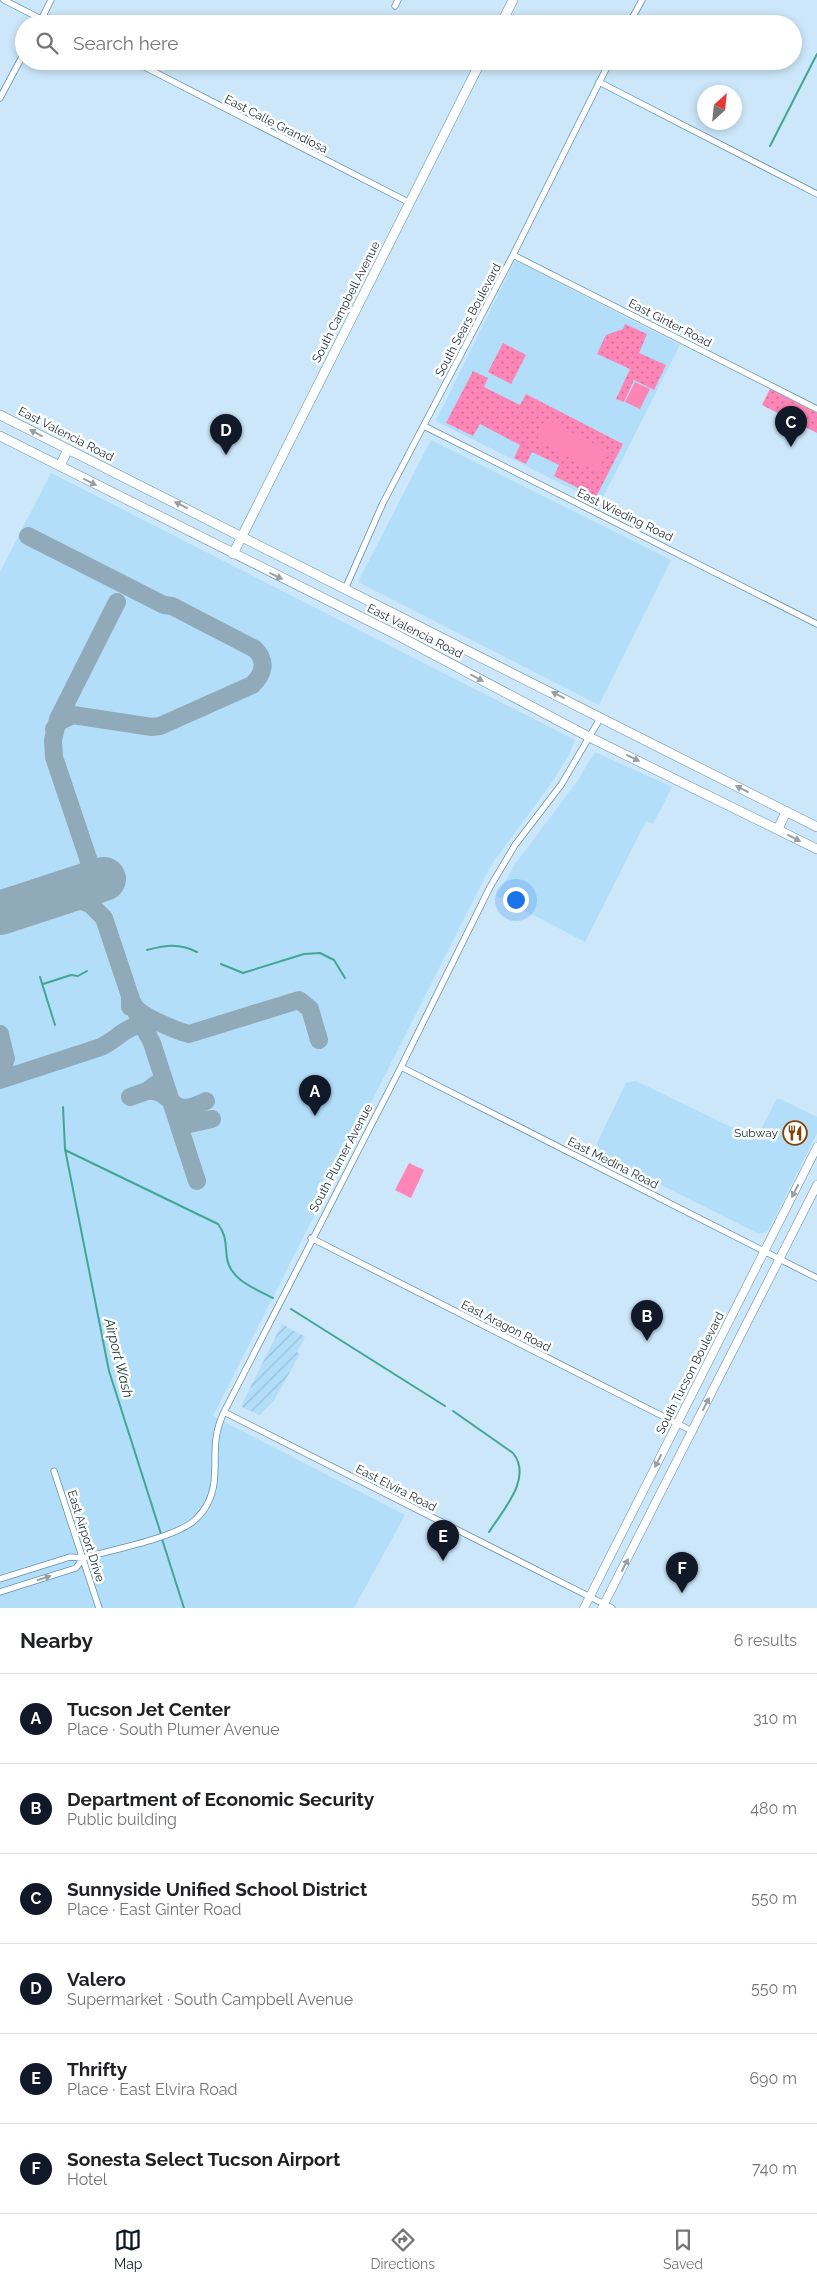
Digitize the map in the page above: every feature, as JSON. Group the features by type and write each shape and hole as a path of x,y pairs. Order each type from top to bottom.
{"main road":[{"path":"506,15 514,0"},
{"name":"South Campbell Avenue","path":"233,554 476,70"},
{"name":"East Valencia Road","path":"0,415 817,827"},
{"name":"East Valencia Road","path":"0,436 397,635 589,737 817,849"},
{"path":"60,466 68,449"},
{"path":"778,829 786,812"},
{"name":"South Tucson Boulevard","path":"584,1608 817,1147"},
{"path":"606,1607 817,1185"}],"street":[{"path":"4,0 29,15"},
{"path":"44,15 51,0"},
{"path":"395,6 398,0"},
{"path":"634,15 642,0"},
{"path":"0,98 15,69"},
{"name":"East Calle Grandiosa","path":"151,70 410,203"},
{"name":"South Sears Boulevard","path":"345,589 383,503 513,255 605,70"},
{"path":"599,82 817,194"},
{"name":"East Ginter Road","path":"513,255 817,409"},
{"name":"East Wieding Road","path":"424,426 817,624"},
{"name":"South Plumer Avenue","path":"0,1579 70,1557 84,1558 175,1531 194,1521 211,1497 214,1482 214,1446 217,1427 224,1412 490,887 515,845 561,785 601,717"},
{"name":"East Medina Road","path":"400,1067 817,1278"},
{"name":"East Aragon Road","path":"312,1238 692,1432"},
{"name":"East Elvira Road","path":"224,1412 606,1607"},
{"name":"East Airport Drive","path":"54,1471 99,1608"},
{"name":"South Plumer Avenue","path":"0,1592 76,1568 84,1558"}],"shaded area":[{"path":"515,260 680,345 600,503 436,421"},
{"path":"625,324 647,334 639,353 666,365 654,390 634,380 624,402 616,399 630,369 597,354 606,335 623,329"},
{"path":"503,343 526,355 511,384 488,372"},
{"path":"473,371 488,378 484,387 520,405 526,394 623,444 596,497 554,476 559,465 532,452 526,464 514,458 520,445 480,424 473,436 446,423"},
{"path":"635,382 650,389 640,409 625,402"},
{"path":"770,389 817,413 817,433 762,405"},
{"path":"547,419 608,451 597,472 537,440"},
{"path":"431,440 671,560 599,705 358,582"},
{"path":"51,473 575,740 568,757 550,785 491,865 213,1416 405,1515 354,1608 0,1608 0,572"},
{"path":"595,752 672,787 653,824 646,821 585,942 497,896 515,864 576,783"},
{"path":"636,1081 756,1139 776,1100 780,1099 817,1117 817,1133 768,1231 759,1234 599,1154 597,1143 626,1083"},
{"path":"409,1163 424,1170 411,1198 395,1190"},
{"path":"282,1324 305,1337 297,1352 300,1354 274,1400 259,1415 242,1407 242,1404"}],"waterway":[{"path":"770,146 817,54"},
{"path":"147,950 172,946 184,947 197,952"},
{"path":"221,964 243,973 304,954 320,953 334,960 345,978"},
{"path":"43,984 71,975 78,976 87,971"},
{"path":"40,977 55,1025"},
{"name":"Airport Wash","path":"63,1107 65,1149 109,1371 161,1534"},
{"path":"65,1150 218,1224 224,1236 227,1258 233,1272 245,1283 273,1298"},
{"path":"291,1309 445,1406"},
{"path":"453,1411 513,1453 518,1463 520,1473 514,1494 489,1532"},
{"name":"Airport Wash","path":"162,1539 184,1608"}],"taxiway":[{"path":"28,536 164,605 172,606 255,649 262,663 261,672 252,685 160,726 152,727 73,715 60,721 54,729"},
{"path":"96,882 54,757 53,740 58,719 117,602"},
{"path":"61,893 90,904 104,918 130,996 130,1007"},
{"path":"130,996 135,1007 145,1015 169,1027 189,1034 299,1000 310,1009 319,1040"},
{"path":"134,1008 152,1043 197,1181"},
{"path":"0,1080 101,1047 130,1028 143,1024 152,1024"},
{"path":"0,1034 6,1059 0,1074"},
{"path":"130,1097 147,1091 156,1084"},
{"path":"147,1091 160,1093 176,1105 186,1108 206,1101"},
{"path":"176,1117 185,1125 212,1119"}],"runway":[{"path":"0,913 104,879"}],"place":[{"name":"Sunnyside Unified School District","path":"791,447"},
{"name":"Valero","path":"226,455"},
{"name":"Tucson Jet Center","path":"315,1116"},
{"name":"Subway","path":"795,1133"},
{"name":"Department of Economic Security","path":"647,1341"},
{"name":"Thrifty","path":"443,1561"},
{"name":"Sonesta Select Tucson Airport","path":"682,1593"}]}
